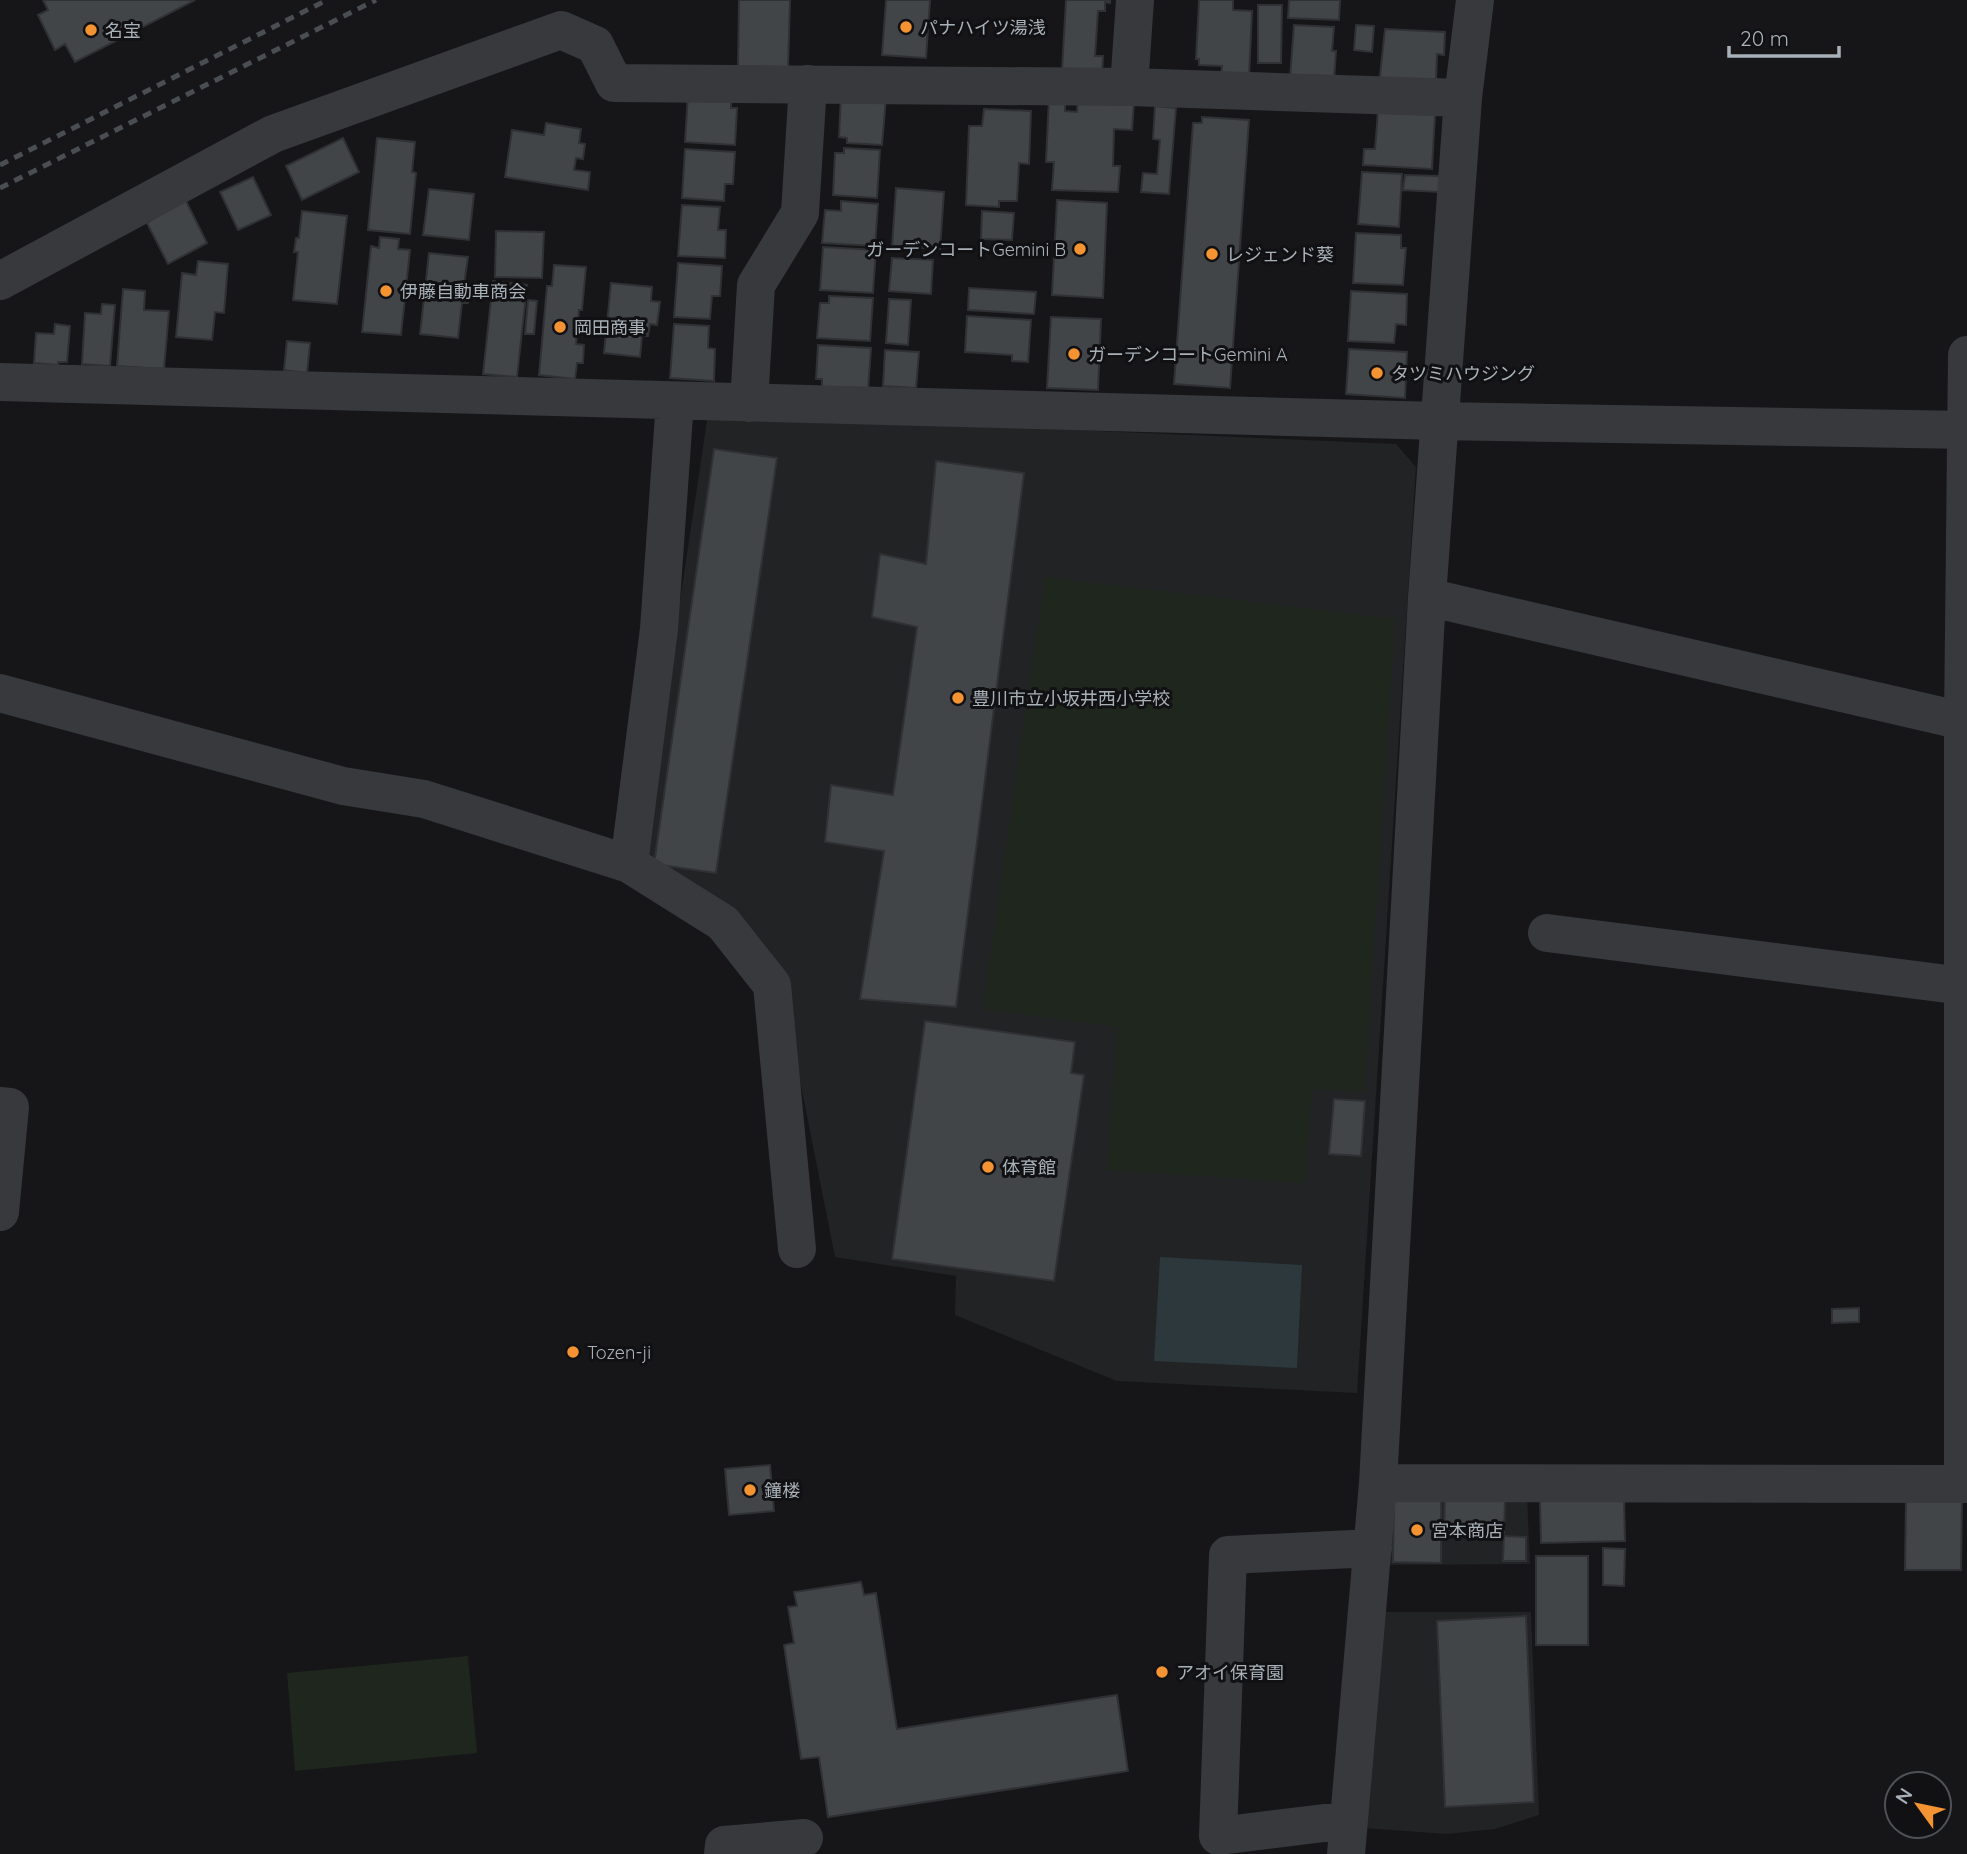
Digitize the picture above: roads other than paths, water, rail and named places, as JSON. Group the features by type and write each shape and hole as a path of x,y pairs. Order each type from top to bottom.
{"street":[{"path":"1129,87 1135,0"},
{"path":"1373,1548 1228,1555 1218,1836 1347,1837 1373,1548 1378,1483 1439,421 1463,98 1475,0"},
{"path":"0,281 274,134 561,30 595,45 614,83 1129,87 1463,98"},
{"path":"749,403 756,285 800,213 808,84"},
{"path":"1378,1483 1965,1484 1963,721 1967,355"},
{"path":"0,382 1439,421 1966,430"},
{"path":"629,864 659,629 675,401"},
{"path":"1427,597 1963,721"},
{"path":"0,693 343,786 424,799 629,864 723,923 772,985 797,1249"},
{"path":"1547,933 1964,972"},
{"path":"0,1106 10,1107 0,1212"},
{"path":"723,1854 724,1845 804,1838"}],"railway":[{"path":"0,165 327,0"},
{"path":"0,188 376,0"}],"place":[{"name":"パナハイツ湯浅","path":"906,27"},
{"name":"名宝","path":"91,30"},
{"name":"ガーデンコートGemini B","path":"1080,249"},
{"name":"レジェンド葵","path":"1212,254"},
{"name":"伊藤自動車商会","path":"386,291"},
{"name":"岡田商事","path":"560,327"},
{"name":"ガーデンコートGemini A","path":"1074,354"},
{"name":"タツミハウジング","path":"1377,373"},
{"name":"豊川市立小坂井西小学校","path":"958,698"},
{"name":"体育館","path":"988,1167"},
{"name":"Tozen-ji","path":"573,1352"},
{"name":"鐘楼","path":"750,1490"},
{"name":"宮本商店","path":"1417,1530"},
{"name":"アオイ保育園","path":"1162,1672"}]}
